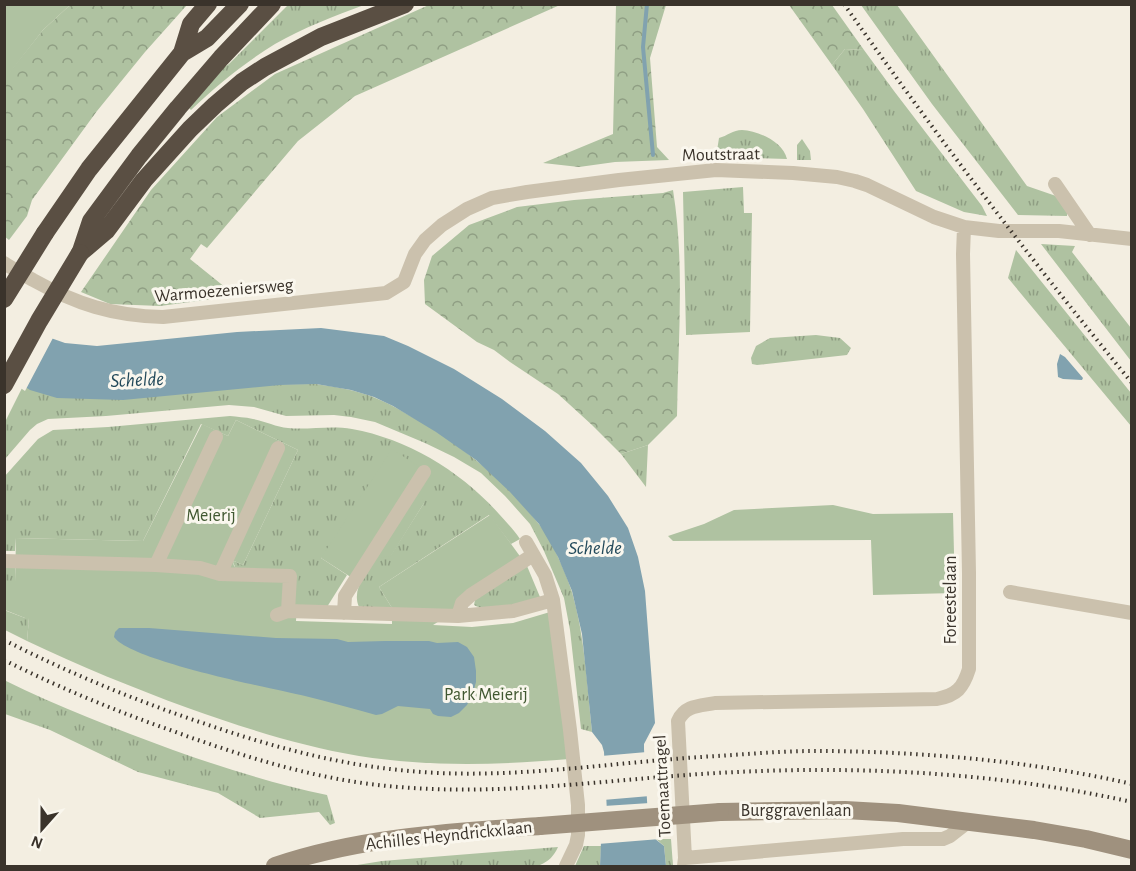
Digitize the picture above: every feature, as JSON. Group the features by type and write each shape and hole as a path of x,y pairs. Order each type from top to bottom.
{"highway":[{"path":"182,53 191,24 208,4"},
{"path":"4,298 89,168 182,53 207,38 240,4"},
{"path":"4,385 80,253 91,221 178,108 220,58 272,4"},
{"path":"80,253 106,231 144,180 190,129 242,82 321,37 405,4"}],"street":[{"name":"Moutstraat","path":"386,293 404,282 415,254 425,240 442,225 467,209 492,198 619,180 716,170 793,173 855,181 934,217 964,227 999,231 1059,231 1131,239"},
{"path":"1055,184 1090,235"},
{"name":"Foreestelaan","path":"682,712 693,707 715,704 937,699 958,691 965,681 969,669 969,594 964,227"},
{"name":"Warmoezeniersweg","path":"4,263 81,304 137,316 163,316 386,293"},
{"path":"156,565 216,437"},
{"path":"220,574 278,448"},
{"path":"344,613 345,596 424,472"},
{"path":"526,542 545,575 553,600 570,730 578,805 578,835 566,867"},
{"path":"458,616 462,603 471,595 533,555"},
{"path":"4,561 156,565 200,568 220,574 290,576 282,613 458,616 513,611 553,600"},
{"path":"1010,592 1131,613"},
{"name":"Toemaattragel","path":"682,712 678,721 684,862"},
{"name":"Burggravenlaan","path":"624,820 720,812 845,810 898,813 1034,830 1131,850"},
{"name":"Achilles Heyndrickxlaan","path":"275,867 323,852 420,835 624,820"},
{"name":"Burggravenlaan","path":"684,862 903,839 943,840 968,822"}],"green space":[{"path":"5,4 70,5 43,30 5,79"},
{"path":"431,4 560,5 355,96 298,141 207,248 201,244 190,259 236,296 160,306 110,304 81,292 151,190 217,117 275,74"},
{"path":"70,5 187,5 97,111 32,200 27,216 9,240 4,236 4,79 43,30"},
{"path":"288,5 364,5 275,44 231,75 191,110 189,108 224,67"},
{"path":"616,5 666,5 650,58 657,147 669,160 615,162 579,167 543,163 613,134"},
{"path":"789,5 832,5 864,50 845,49 832,65"},
{"path":"861,5 897,5 1027,186 1056,196 1067,211 1067,216 1018,215 932,104"},
{"path":"845,49 864,50 982,206 987,216 964,212 916,191 832,65"},
{"path":"742,130 769,138 781,147 787,159 716,157 719,138"},
{"path":"802,139 810,151 811,160 797,160 797,145"},
{"path":"743,187 744,213 752,213 750,332 686,335 683,192"},
{"path":"673,190 680,274 677,416 648,445 621,454 558,394 494,350 477,342 425,304 424,280 432,256 469,225 517,207 663,193"},
{"path":"1041,244 1075,246 1072,252 1131,328 1131,361"},
{"path":"1016,250 1131,393 1131,426 1008,278"},
{"path":"816,335 840,338 851,348 847,355 752,364 751,358 756,346 770,338"},
{"path":"316,384 373,397 435,430 498,479 538,523 558,556 572,592 583,644 592,732 581,729 570,630 564,598 530,524 481,473 425,443 375,422 351,417 286,416 254,407 229,405 48,419 30,430 5,459 5,422 23,386"},
{"path":"230,416 250,418 288,428 352,429 413,449 451,471 468,484 499,514 520,539 511,544 489,515 379,587 392,608 359,607 357,594 365,575 377,557 391,555 424,503 321,558 347,575 327,607 297,606 235,567 233,562 243,565 298,450 236,420 228,436 201,424 143,541 16,538 15,551 5,551 4,477 38,439 53,430"},
{"path":"236,420 298,450 243,565 233,562 238,569 299,572 296,621 392,624 392,608 379,587 490,515 527,566 433,625 472,627 513,623 550,612 569,759 490,764 437,763 385,760 337,752 272,736 188,708 147,693 27,641 29,618 5,610 5,582 15,582 16,538 143,541 202,424 228,436"},
{"path":"648,445 646,487 621,454"},
{"path":"392,449 430,474 420,489 424,503 391,556 377,558 360,583 321,558"},
{"path":"833,505 873,514 953,513 955,593 873,595 871,540 673,541 668,536 704,524 734,510"},
{"path":"5,564 15,564 15,582 5,582"},
{"path":"527,566 540,597 497,608 474,605 475,600"},
{"path":"4,610 29,618 27,641 5,630"},
{"path":"4,680 88,717 173,750 249,775 327,795 335,823 330,825 319,812 260,818 218,793 138,772 50,730 5,714"},
{"path":"656,839 671,839 673,866 666,866 664,846"},
{"path":"584,846 601,846 600,866 575,866"},
{"path":"558,847 551,858 540,865 351,866 382,861"}],"water":[{"name":"Schelde","path":"4,316 65,343 97,346 237,332 321,328 384,336 454,369 502,399 545,431 581,463 608,496 628,528 638,557 645,591 655,723 644,744 649,834 664,846 666,866 600,866 601,842 608,833 604,752 602,745 592,732 582,634 572,591 558,557 539,524 476,460 393,406 351,390 316,384 280,385 123,400 57,398 30,390 5,374"},
{"path":"1060,354 1083,378 1082,380 1058,377 1057,364"},
{"path":"119,628 149,628 276,638 337,639 348,642 458,642 467,647 474,657 476,682 467,705 451,717 438,716 430,709 398,706 376,715 203,672 146,655 126,646 114,637"}],"pier":[{"path":"4,313 54,336 25,391 4,377"},
{"path":"647,752 650,796 603,800 601,756"},
{"path":"650,803 652,832 660,839 598,844 605,832 604,806"}],"waterway":[{"path":"647,4 643,47 653,155"}],"railway":[{"path":"844,4 984,196 1132,383"},
{"path":"4,640 96,683 191,719 282,748 374,767 439,773 509,773 682,758 803,751 854,751 934,755 1015,763 1132,784"},
{"path":"4,660 86,698 198,740 283,766 370,784 439,789 519,788 717,773 874,771 926,773 1029,784 1132,802"}],"park label":[{"name":"Meierij","path":"211,516"},
{"name":"Park Meierij","path":"486,695"}]}
